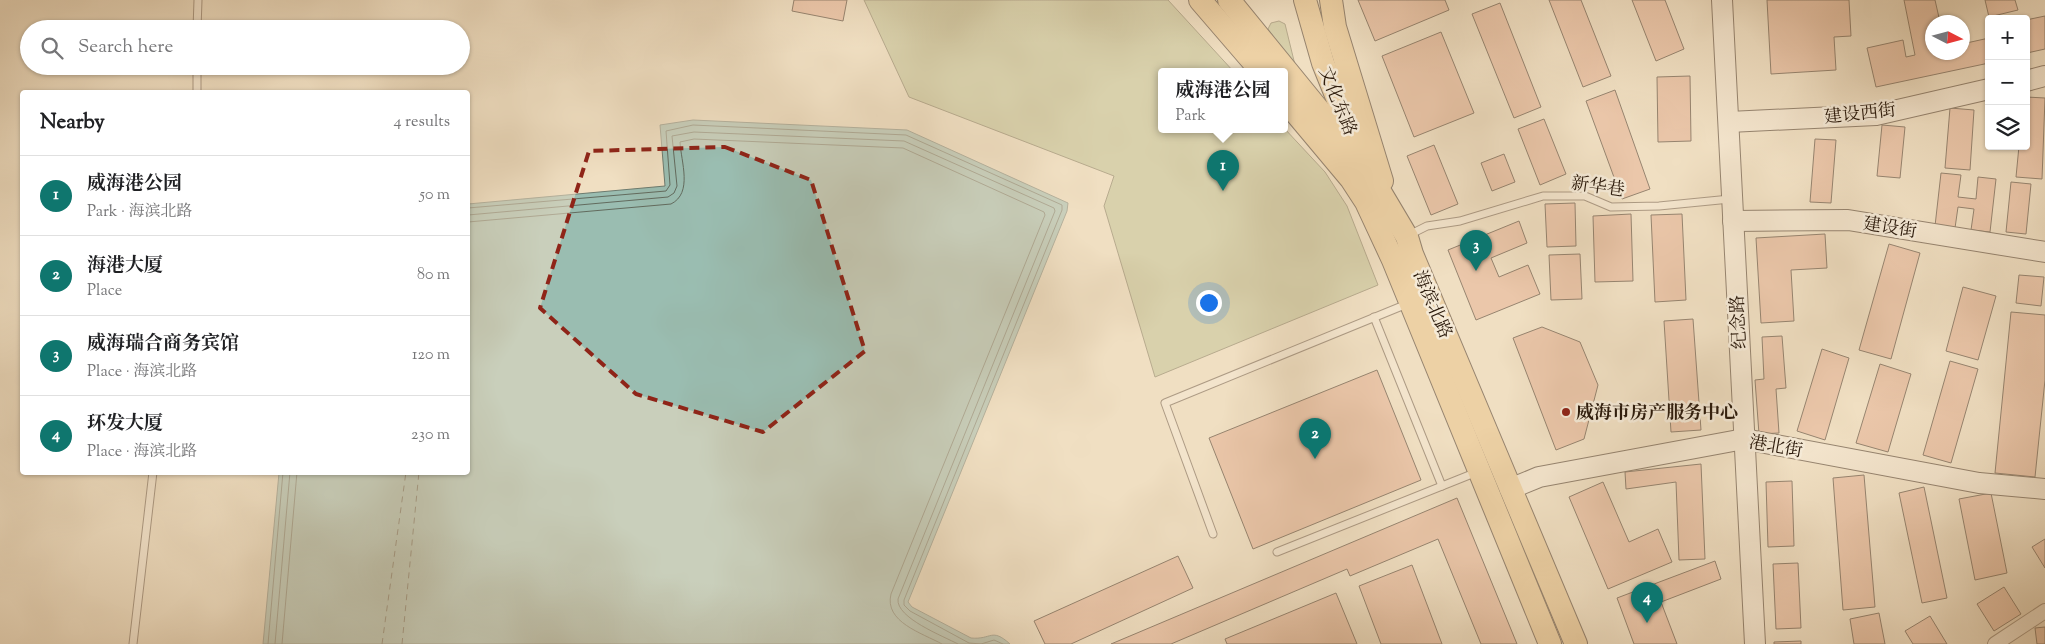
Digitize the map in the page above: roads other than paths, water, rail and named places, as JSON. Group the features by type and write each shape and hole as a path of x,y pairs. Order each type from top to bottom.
{"main road":[{"path":"1200,0 1259,68"},
{"name":"海滨北路","path":"1229,0 1284,68"},
{"name":"文化东路","path":"1305,0 1323,63 1366,168 1366,202"},
{"path":"1331,0 1335,27 1392,212 1388,250"},
{"name":"海滨北路","path":"1288,72 1366,168 1407,236 1412,254 1576,644"},
{"name":"海滨北路","path":"1288,104 1351,179 1366,202 1388,250 1550,644"}],"street":[{"name":"纪念路","path":"1722,0 1755,644"},
{"path":"2030,80 2045,76"},
{"name":"建设西街","path":"1729,122 1876,115 1985,90"},
{"name":"建设街","path":"1733,221 1848,220 2045,252"},
{"name":"港北街","path":"1510,489 1539,476 1744,439 1979,483 2045,489"},
{"path":"1995,644 2045,611"}],"lane":[{"path":"197,20 198,0"},
{"path":"197,75 197,90"},
{"name":"新华巷","path":"1407,236 1427,226 1460,221 1543,196 1585,196 1611,207 1659,206 1732,198"},
{"path":"1213,534 1165,403 1410,303"},
{"path":"1374,317 1442,486"},
{"path":"1277,552 1478,472"},
{"path":"133,644 153,475"}],"water":[{"path":"693,120 907,130 1068,203 1067,211 908,602 912,607 971,638 995,635 1010,644 263,644 279,475 470,475 470,204 665,186 660,125"}],"place":[{"name":"威海港公园","path":"1223,191"},
{"name":"威海瑞合商务宾馆","path":"1476,271"},
{"name":"威海市房产服务中心","path":"1566,412"},
{"name":"海港大厦","path":"1315,459"},
{"name":"环发大厦","path":"1647,623"}]}
